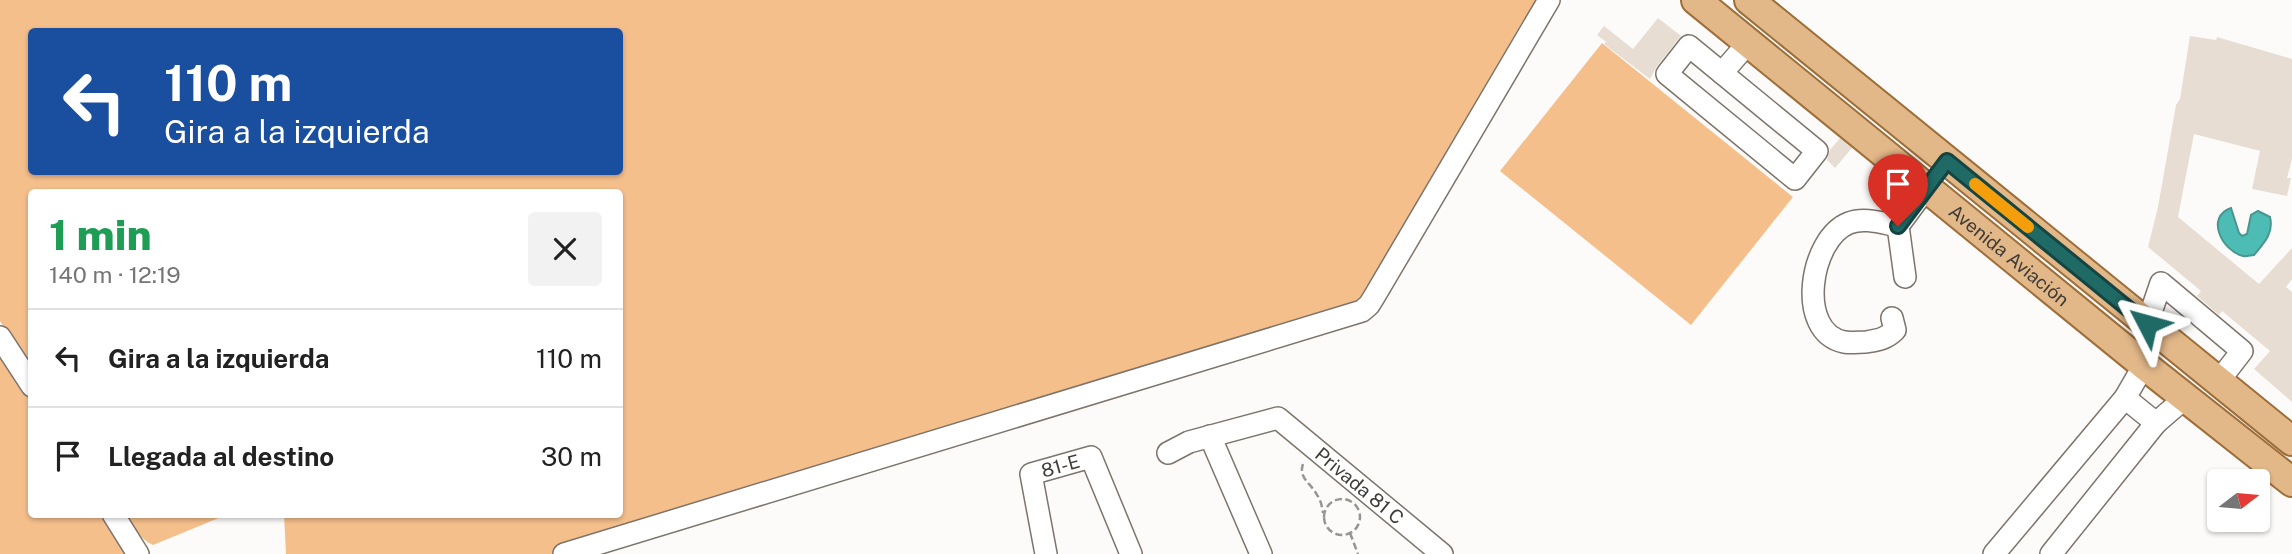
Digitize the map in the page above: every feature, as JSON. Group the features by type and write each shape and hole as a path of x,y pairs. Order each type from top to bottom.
{"main road":[{"name":"Avenida Aviación","path":"1749,0 2292,441"},
{"name":"Avenida Aviación","path":"1699,1 2144,365 2292,482"},
{"path":"1927,187 1947,161"},
{"path":"2144,365 2156,331"}],"street":[{"path":"564,554 1362,311 1369,305 1549,0"},
{"path":"1722,73 1748,43"},
{"path":"1689,46 1722,73 1817,151 1795,178 1667,74 1689,46"},
{"path":"1905,277 1898,226 1927,187"},
{"path":"1892,317 1895,331 1881,340 1842,342 1825,330 1817,315 1812,293 1815,270 1822,251 1837,230 1851,222 1869,220 1898,226"},
{"path":"2156,331 2161,283 2242,351 2218,382"},
{"path":"0,337 28,380"},
{"path":"1994,554 2125,398 2144,365"},
{"path":"2125,398 2156,423"},
{"path":"2051,554 2156,423 2185,398"},
{"name":"Privada 81 C","path":"1210,436 1278,418 1442,554"},
{"path":"1168,453 1189,442 1210,436 1261,554"},
{"name":"81-E","path":"1046,554 1031,474 1091,457 1131,554"},
{"path":"116,518 138,554"}],"path":[{"path":"1310,456 1301,466 1301,471 1303,478 1319,497 1324,521 1331,531 1341,535 1350,533 1357,528 1360,517 1359,511 1346,499 1334,501 1324,515"},
{"path":"1350,533 1358,554"}],"shaded area":[{"path":"0,0 1546,0 1368,304 759,493 551,554 286,554 284,518 623,518 623,189 28,189 28,364 0,321"},
{"path":"1602,43 1793,197 1691,325 1500,171"},
{"path":"0,346 28,390 28,518 111,518 135,554 0,554"},
{"path":"128,518 219,518 153,545 140,536"}],"water":[{"path":"2231,208 2242,236 2247,234 2251,215 2258,211 2270,217 2269,233 2254,255 2235,253 2219,233 2219,219 2223,212"}],"building":[{"path":"1658,18 1681,36 1650,79 1604,44 1606,42 1597,35 1604,26 1633,49"},
{"path":"2190,36 2216,40 2217,37 2292,59 2292,159 2287,178 2291,178 2287,196 2252,189 2260,151 2194,134 2178,217 2259,284 2292,248 2292,279 2286,287 2292,292 2292,402 2254,369 2270,351 2222,311 2219,315 2197,296 2201,291 2148,247 2176,105 2180,99"},
{"path":"1840,138 1852,148 1835,168 1827,160 1830,150"}],"slow traffic":[{"path":"1975,184 2028,227"}],"route":[{"path":"1898,226 1947,161 2147,324"}]}
